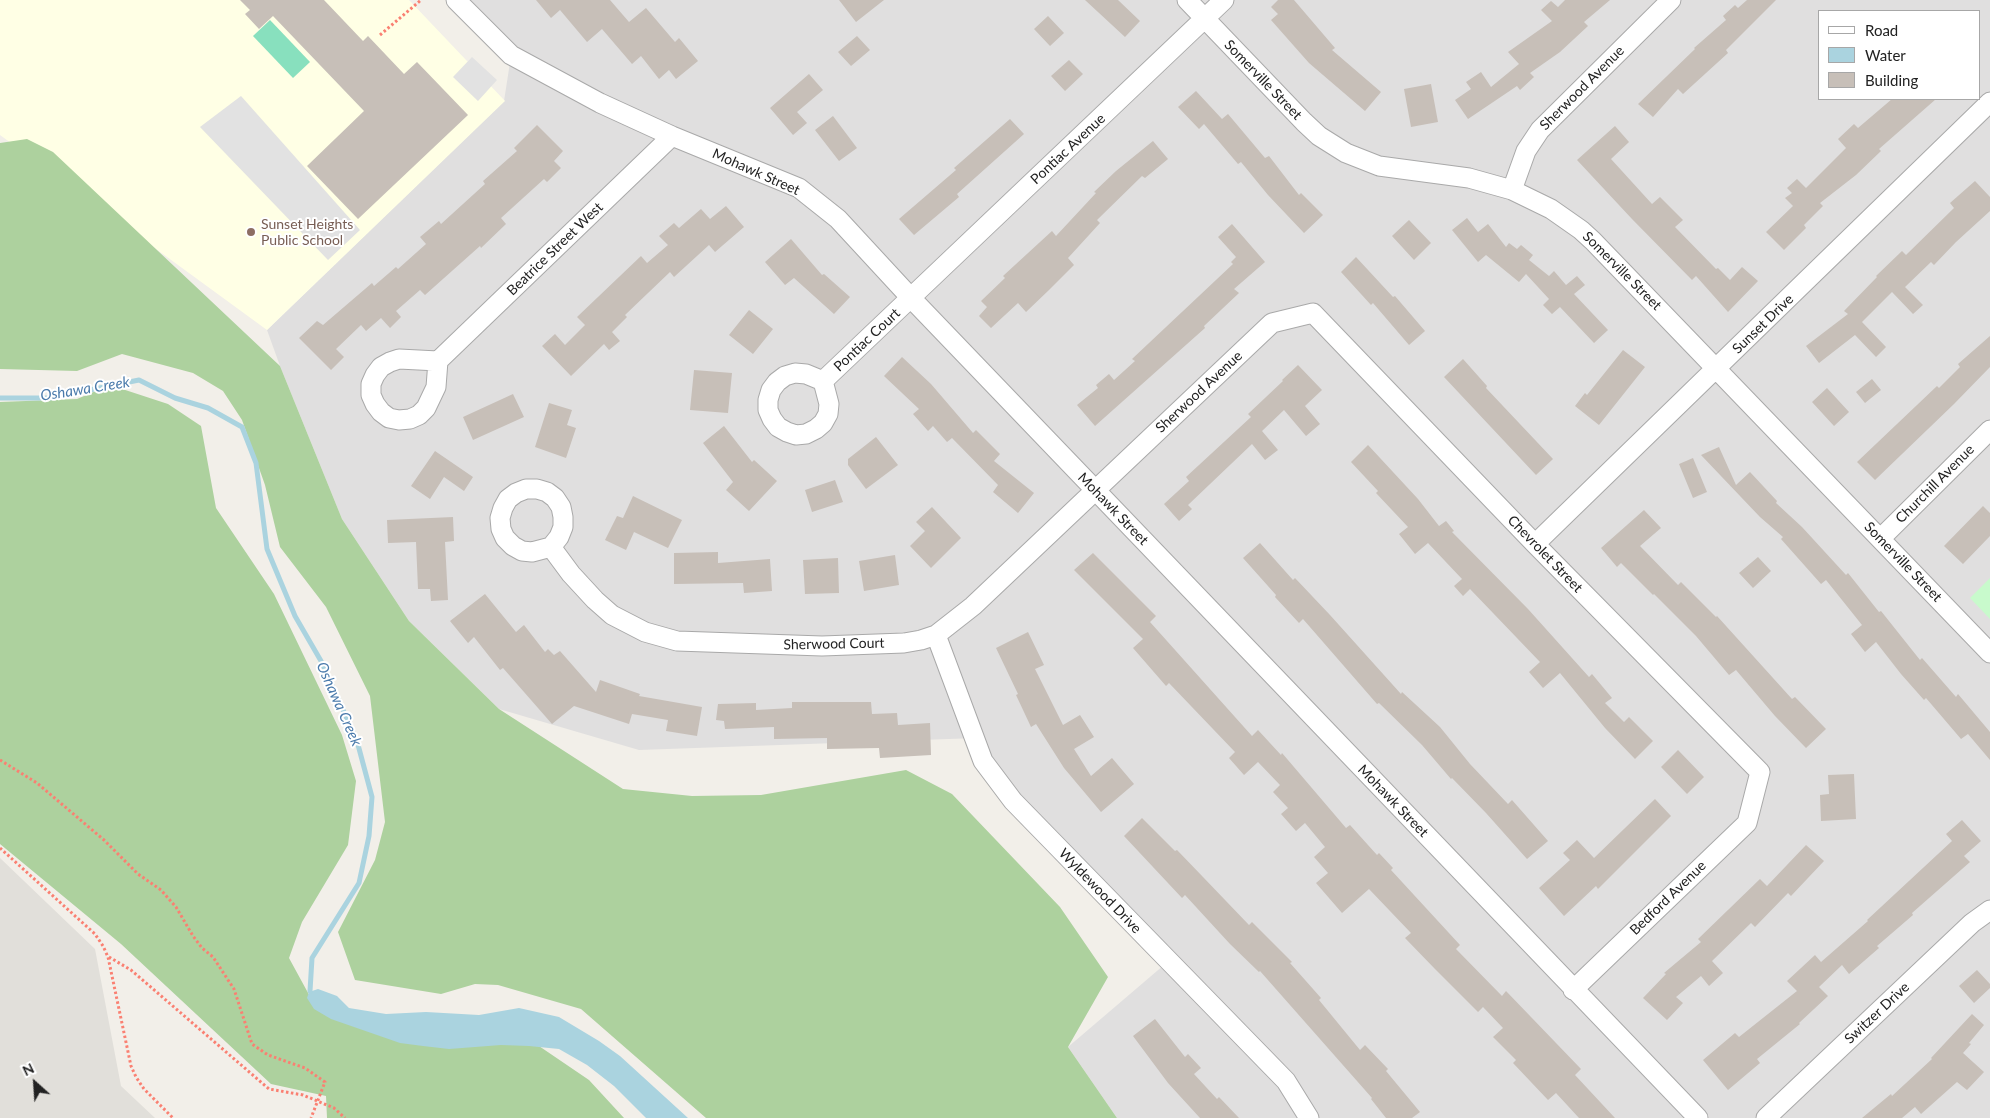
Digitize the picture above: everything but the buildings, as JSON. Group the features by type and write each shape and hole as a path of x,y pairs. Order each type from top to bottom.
{"street":[{"name":"Mohawk Street","path":"456,0 510,55 600,103 672,136 799,188 838,219 911,298 1573,990 1698,1118"},
{"name":"Somerville Street","path":"1187,0 1304,122 1319,136 1346,153 1379,166 1469,178 1512,190 1551,209 1581,230 1717,368 1990,653"},
{"name":"Pontiac Avenue","path":"911,298 1224,0"},
{"name":"Sherwood Avenue","path":"1512,190 1526,151 1540,130 1671,0"},
{"name":"Sunset Drive","path":"1535,544 1990,102"},
{"name":"Beatrice Street West","path":"438,361 672,136"},
{"name":"Pontiac Court","path":"822,381 911,298"},
{"name":"Sherwood Avenue","path":"1095,490 1272,323 1313,313"},
{"name":"Chevrolet Street","path":"1313,313 1535,544 1760,772 1753,800"},
{"name":"Churchill Avenue","path":"1881,538 1990,430"},
{"name":"Sherwood Court","path":"551,547 571,574 612,615 646,632 677,641 822,646 904,643 936,635 973,606 1095,490"},
{"name":"Wyldewood Drive","path":"936,635 983,761 1013,801 1286,1081 1310,1118"},
{"name":"Bedford Avenue","path":"1573,990 1747,823 1753,800"},
{"name":"Switzer Drive","path":"1766,1118 1972,923 1990,910"}],"path":[{"path":"380,35 421,0"},
{"path":"0,760 37,784 104,840 138,874 161,890 176,906 202,948 213,957 234,989 252,1044 268,1055 305,1068 325,1082 311,1118"},
{"path":"0,848 95,934 104,946 131,1066 144,1089 173,1118"},
{"path":"108,957 131,970 269,1089 303,1095 334,1108 345,1118"}],"shaded area":[{"name":"Sunset Heights Public School","path":"0,0 409,0 505,101 267,330 0,135"},
{"path":"456,0 1990,0 1990,1118 1117,1118 1068,1047 1171,959 1013,800 977,738 639,750 499,709 409,621 342,519 267,330 504,101 511,56"},
{"path":"472,57 497,80 478,101 453,77"},
{"path":"241,96 360,230 328,260 200,127"},
{"path":"0,858 95,949 121,1086 155,1118 0,1118"}],"green space":[{"path":"270,20 310,62 293,78 253,36"},
{"path":"27,139 53,152 280,366 342,519 409,621 499,709 623,789 692,796 761,795 906,770 952,794 1060,907 1108,977 1068,1047 1117,1118 706,1118 581,1009 498,985 475,984 441,994 355,980 338,932 375,860 385,822 370,696 326,607 280,547 265,485 242,420 223,391 193,373 122,354 77,371 0,369 0,143"},
{"path":"110,385 168,404 201,426 216,508 274,594 342,735 356,781 348,845 302,922 289,958 313,1002 383,1026 536,1044 589,1080 624,1118 327,1118 326,1096 271,1084 121,944 0,844 0,402 77,399"},
{"path":"1990,578 1990,619 1970,598"}],"water":[{"path":"318,989 337,996 349,1008 386,1014 426,1012 479,1015 519,1008 559,1017 620,1056 688,1118 646,1118 614,1086 587,1065 559,1049 501,1045 449,1049 400,1043 331,1019 314,1009 307,998 309,992"}],"waterway":[{"name":"Oshawa Creek","path":"0,398 50,398 139,380 175,398 208,408 242,427 256,463 267,549 295,616 321,661 357,741 372,797 369,836 359,883 312,958 310,991"}],"place":[{"name":"Sunset Heights Public School","path":"251,232"}]}
